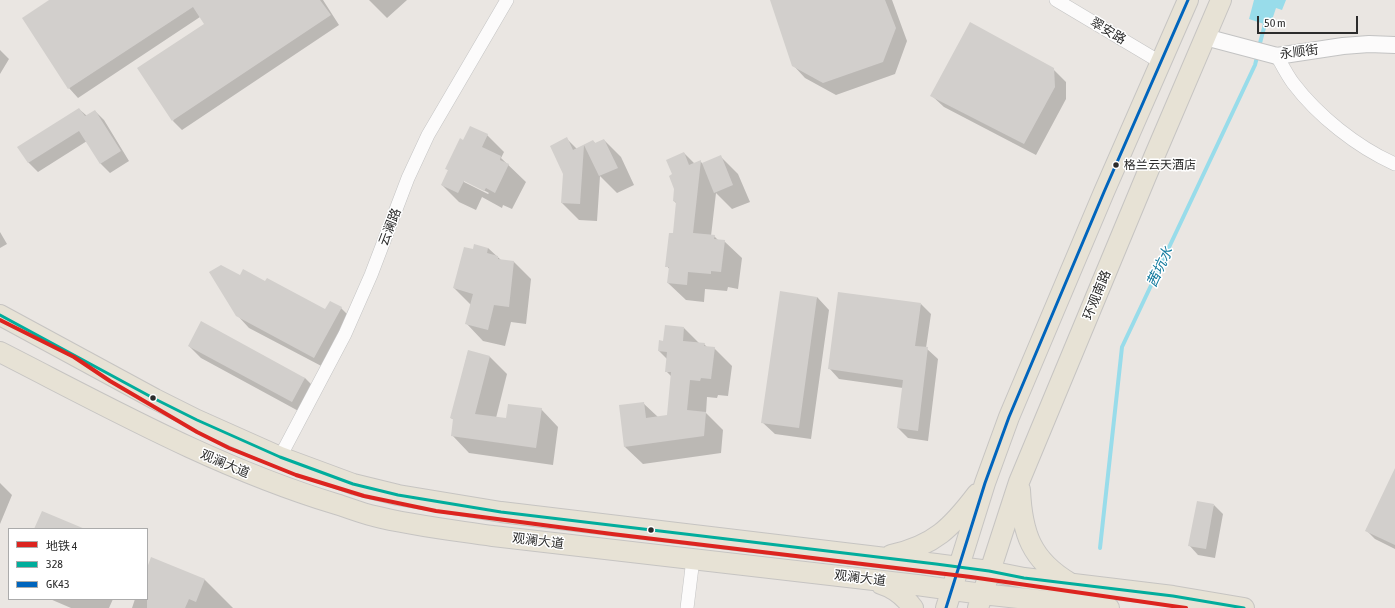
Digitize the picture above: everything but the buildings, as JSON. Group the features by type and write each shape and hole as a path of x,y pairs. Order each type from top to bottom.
{"main road":[{"path":"948,599 966,547 985,483 1009,417 1160,62 1186,5"},
{"name":"环观南路","path":"980,601 1019,482 1217,9"},
{"name":"观澜大道","path":"0,315 155,399 197,420 280,457 353,484 398,496 501,512 989,571 1024,578 1173,596 1244,608"},
{"name":"观澜大道","path":"0,352 193,450 253,476 311,497 374,516 430,527 870,580 948,599 1059,602 1109,608"},
{"path":"1019,482 1021,507 1025,528 1037,555 1046,566 1073,585"},
{"path":"879,557 908,551 924,544 947,530 960,517 985,483"},
{"path":"870,580 885,585 899,593 913,608"},
{"path":"1030,608 1059,602"}],"street":[{"name":"云澜路","path":"280,457 345,334 371,275 408,178 428,135 507,0"},
{"name":"翠安路","path":"1056,0 1160,62"},
{"name":"永顺街","path":"1205,37 1272,55 1343,46 1395,44"},
{"path":"1272,55 1292,82 1330,122 1356,142 1395,164"},
{"path":"687,608 693,559"}],"water":[{"path":"1254,0 1286,0 1282,10 1276,8 1270,26 1249,19"}],"waterway":[{"name":"茜坑水","path":"1259,47 1266,20"},
{"name":"茜坑水","path":"1100,548 1122,347 1255,65 1258,53"}],"metro line":[{"name":"4","path":"0,320 74,357 110,381 197,432 229,448 296,475 364,496 436,511 612,534 971,577 1186,608"}],"transit line":[{"name":"GK43","path":"946,608 985,483 1009,417 1104,192 1188,0"},
{"name":"328","path":"0,315 155,399 197,420 280,457 353,484 398,495 501,512 936,564 989,571 1024,578 1173,596 1244,608"}],"place":[{"name":"格兰云天酒店","path":"1116,165"}]}
